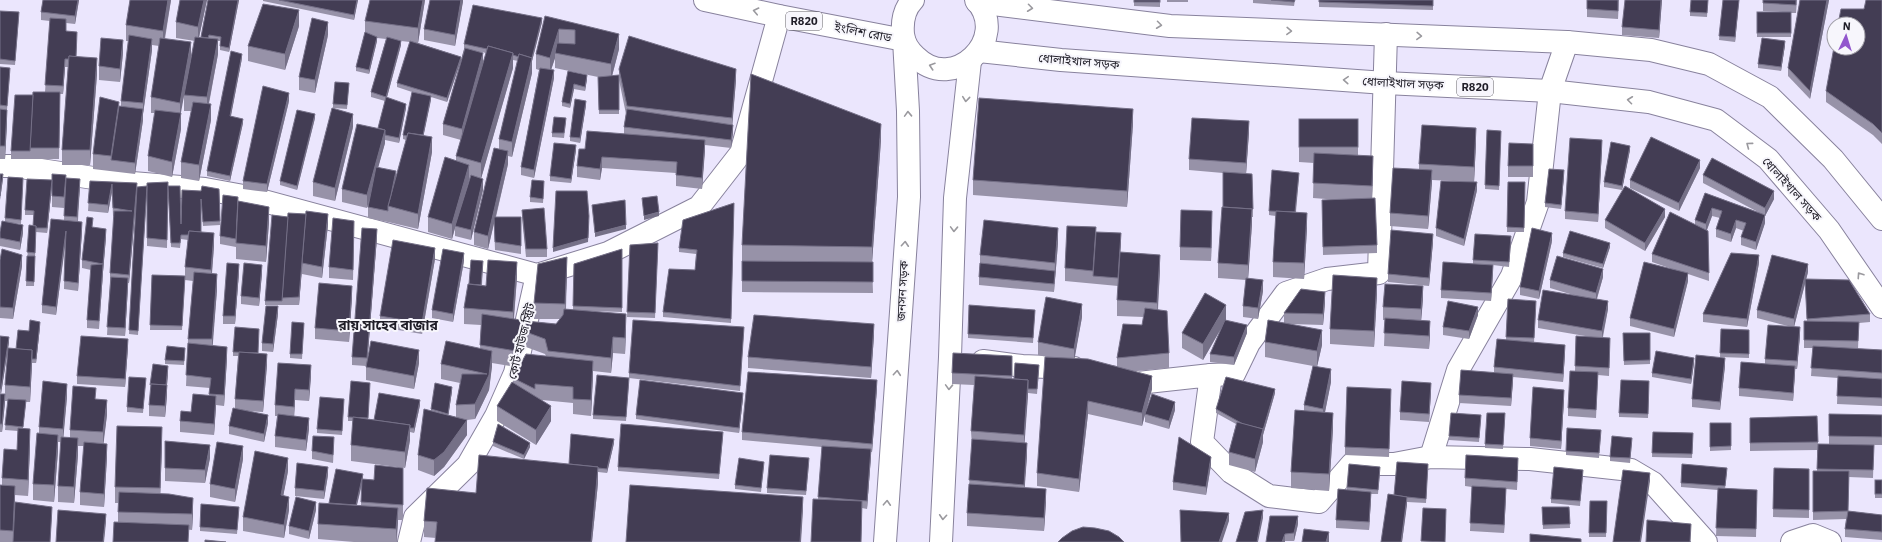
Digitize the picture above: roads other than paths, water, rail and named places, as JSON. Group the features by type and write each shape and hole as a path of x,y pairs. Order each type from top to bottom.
{"main road":[{"name":"ইংলিশ রোড","path":"705,0 904,40"},
{"name":"জনসন সড়ক","path":"885,542 909,197 909,126 902,27 904,14 913,0"},
{"path":"977,1 1170,26 1567,42 1651,50 1709,64 1770,97 1833,159 1882,219"},
{"path":"941,542 950,357 955,198 975,56 985,39 986,26 984,13 977,1"},
{"path":"0,166 14,166 120,182 205,189 249,197 537,275 608,253 699,206 741,153 779,16"},
{"path":"950,357 1022,366 1079,368 1138,383 1234,374 1249,343 1286,293 1327,279 1379,273 1386,34"},
{"path":"904,40 910,52 920,62 932,68 945,70 958,67 975,56"},
{"path":"1431,457 1458,370 1512,276 1538,202 1550,91 1567,42"},
{"name":"ধোলাইখাল সড়ক","path":"975,56 1061,60 1385,83 1550,91 1649,102 1716,120 1773,165 1830,230 1882,307"},
{"name":"কোর্ট হাউজ স্ট্রিট","path":"409,542 415,517 468,464 496,416 515,373 537,275"},
{"path":"1211,375 1202,442 1231,472 1269,496 1319,502 1352,464 1394,464 1431,457 1530,458 1631,470 1653,483 1706,542"},
{"path":"1792,542 1813,535 1830,542"}],"district":[{"name":"রায় সাহেব বাজার","path":"388,325"}]}
